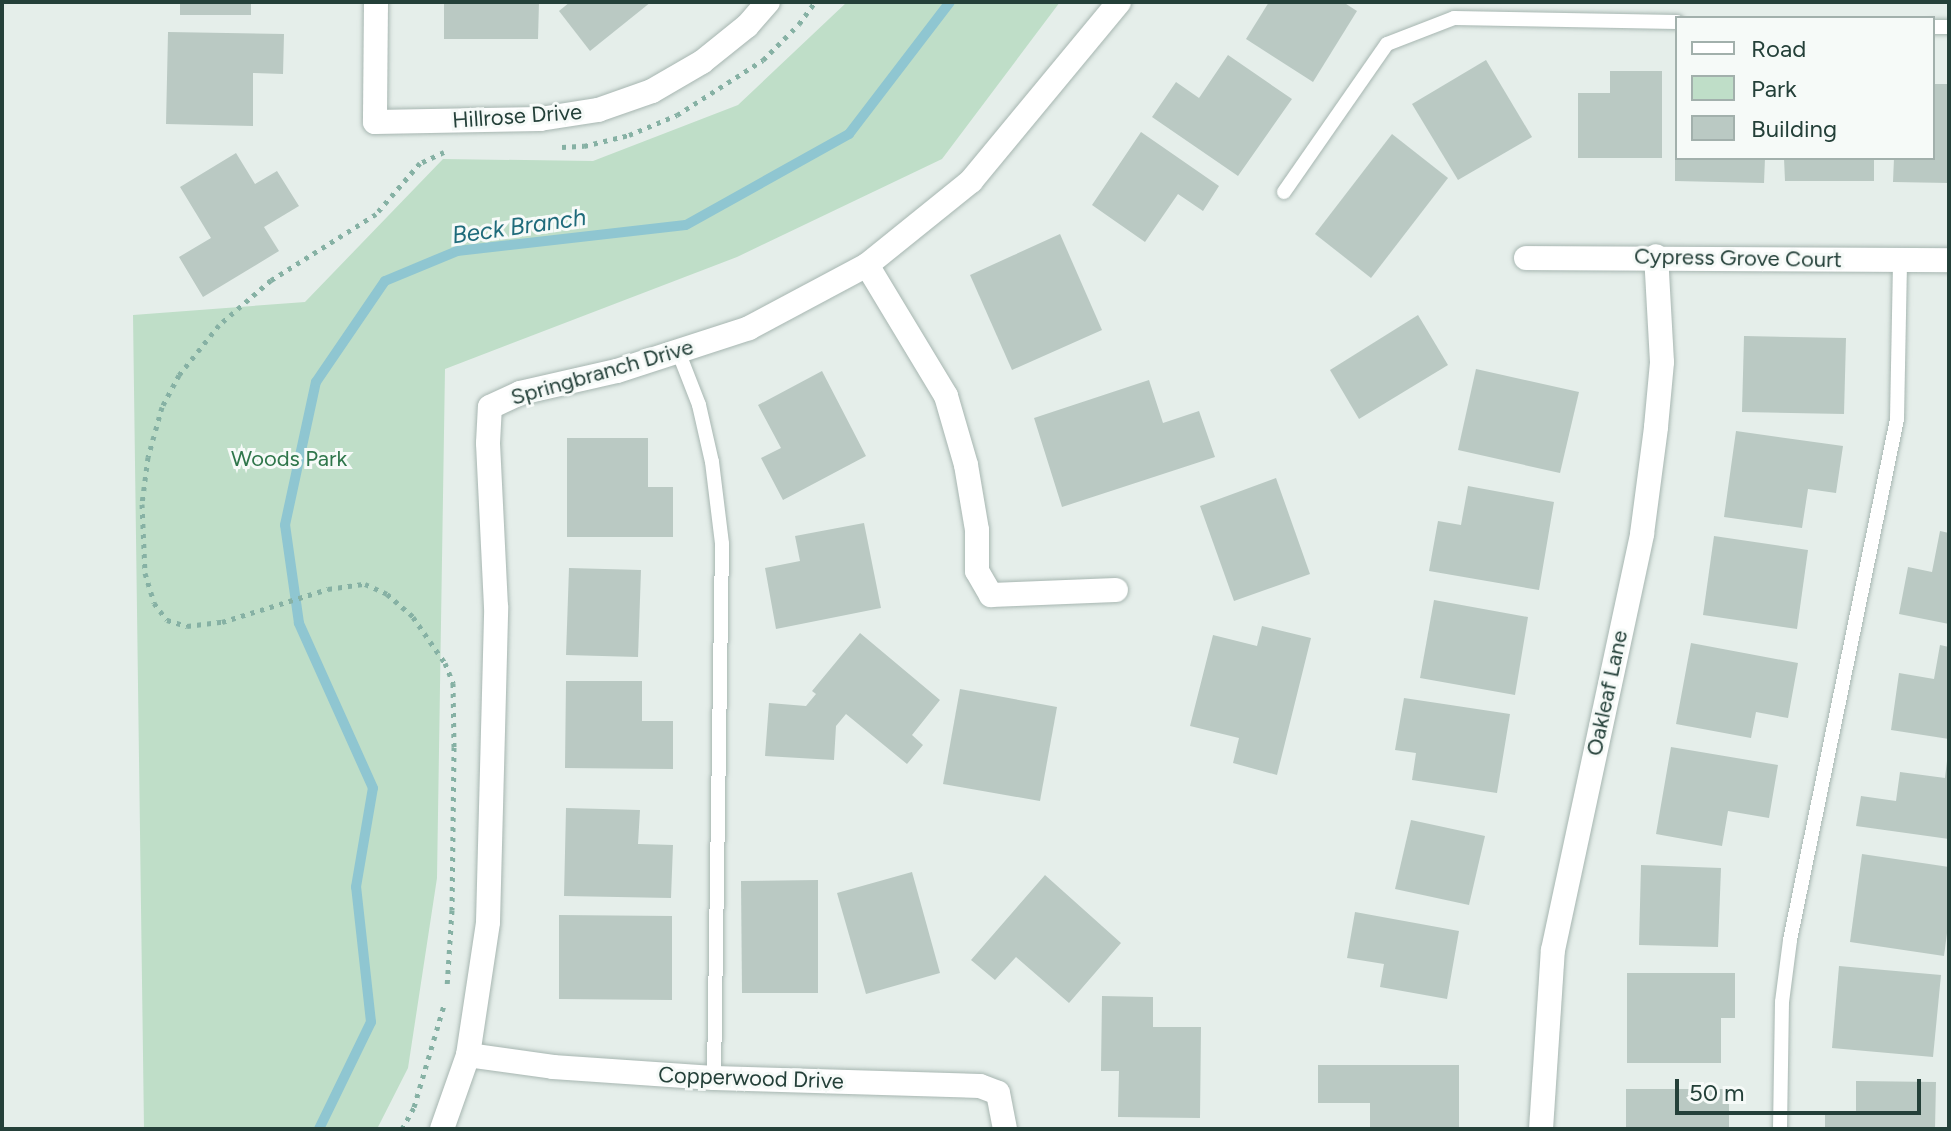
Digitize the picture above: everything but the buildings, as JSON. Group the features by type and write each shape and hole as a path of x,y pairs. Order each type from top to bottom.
{"street":[{"name":"Hillrose Drive","path":"376,2 375,122 540,119 598,110 652,91 702,62 747,26 768,2"},
{"name":"Springbranch Drive","path":"442,1129 468,1055 488,922 496,607 490,407 520,393 617,371 749,328 867,265 971,181 1119,2"},
{"name":"Cypress Grove Court","path":"1526,258 1656,256 1949,260"},
{"name":"Oakleaf Lane","path":"1541,1129 1553,950 1642,534 1654,443 1662,362 1656,256"},
{"path":"867,265 946,396 966,465 977,530 977,571 991,595 1116,590"},
{"name":"Copperwood Drive","path":"468,1055 553,1067 714,1078 980,1086 998,1093 1005,1129"}],"lane":[{"path":"1284,192 1387,44 1454,18 1675,22"},
{"path":"1780,1129 1782,1002 1790,940 1897,419 1900,261"},
{"path":"678,351 699,405 712,462 722,544 714,1078"}],"path":[{"path":"554,147 584,146 629,135 677,115 763,60 799,24 815,2"},
{"path":"402,1129 414,1107 436,1040 446,994 452,910 453,683 445,663 413,617 387,594 365,584 328,589 222,622 187,626 167,620 154,603 145,573 142,504 148,457 162,407 179,375 219,325 271,280 376,214 420,163 437,153 450,151"}],"green space":[{"name":"Woods Park","path":"847,2 1060,2 942,159 737,257 445,369 437,878 408,1068 377,1129 144,1129 133,315 305,302 443,159 593,161 738,105"}],"waterway":[{"name":"Beck Branch","path":"319,1129 371,1022 356,887 373,788 299,623 285,525 316,382 385,281 457,251 686,225 849,134 950,2"}]}
